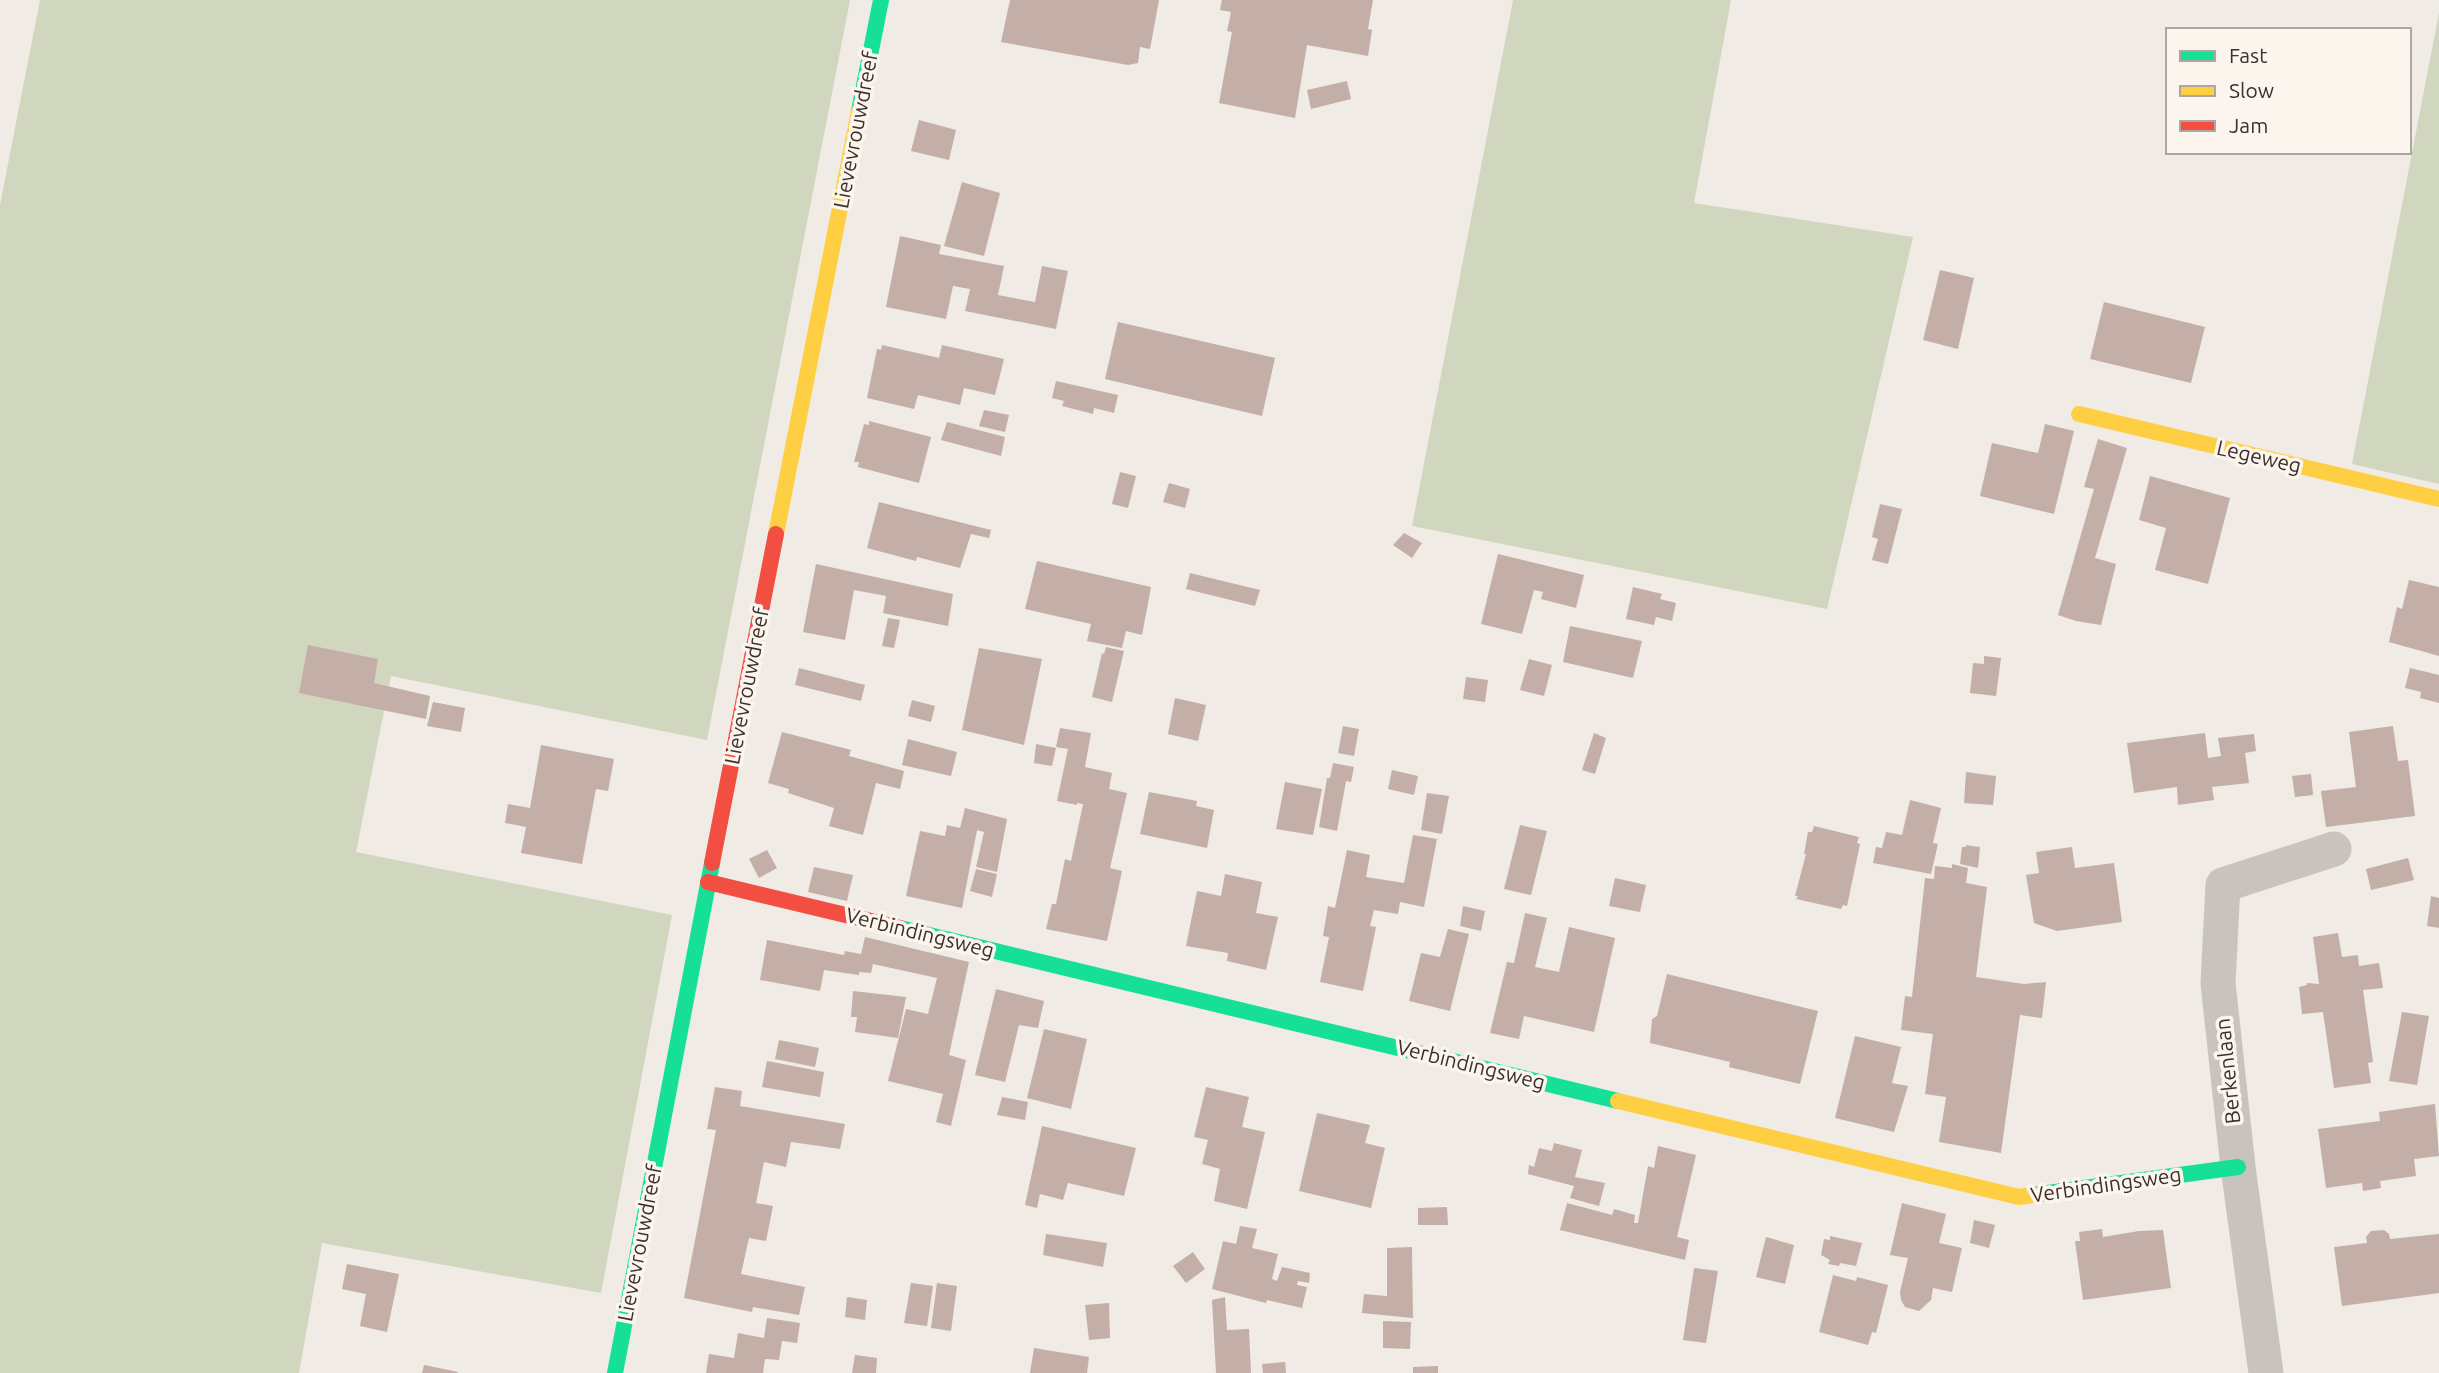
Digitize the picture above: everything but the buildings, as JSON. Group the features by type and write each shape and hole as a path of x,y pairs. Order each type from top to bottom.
{"street":[{"name":"Lievevrouwdreef","path":"615,1373 881,0"},
{"name":"Legeweg","path":"2079,414 2439,499"},
{"name":"Berkenlaan","path":"2266,1373 2238,1167 2218,983 2223,885 2334,849"},
{"name":"Verbindingsweg","path":"708,882 2019,1197 2238,1167"}],"green space":[{"path":"40,0 850,0 707,740 391,676 356,852 672,915 601,1293 322,1243 299,1373 0,1373 0,205"},
{"path":"1513,0 1731,0 1694,203 1913,237 1827,609 1412,526"},
{"path":"2439,13 2439,484 2352,464"}],"traffic: fast":[{"path":"859,111 881,0"},
{"path":"615,1373 712,863"},
{"path":"900,928 1618,1101"},
{"path":"2033,1195 2238,1167"}],"traffic: slow":[{"path":"776,534 859,111"},
{"path":"2079,414 2439,499"},
{"path":"1618,1101 2019,1197 2033,1195"}],"traffic: jam":[{"path":"712,863 776,534"},
{"path":"708,882 900,928"}]}
